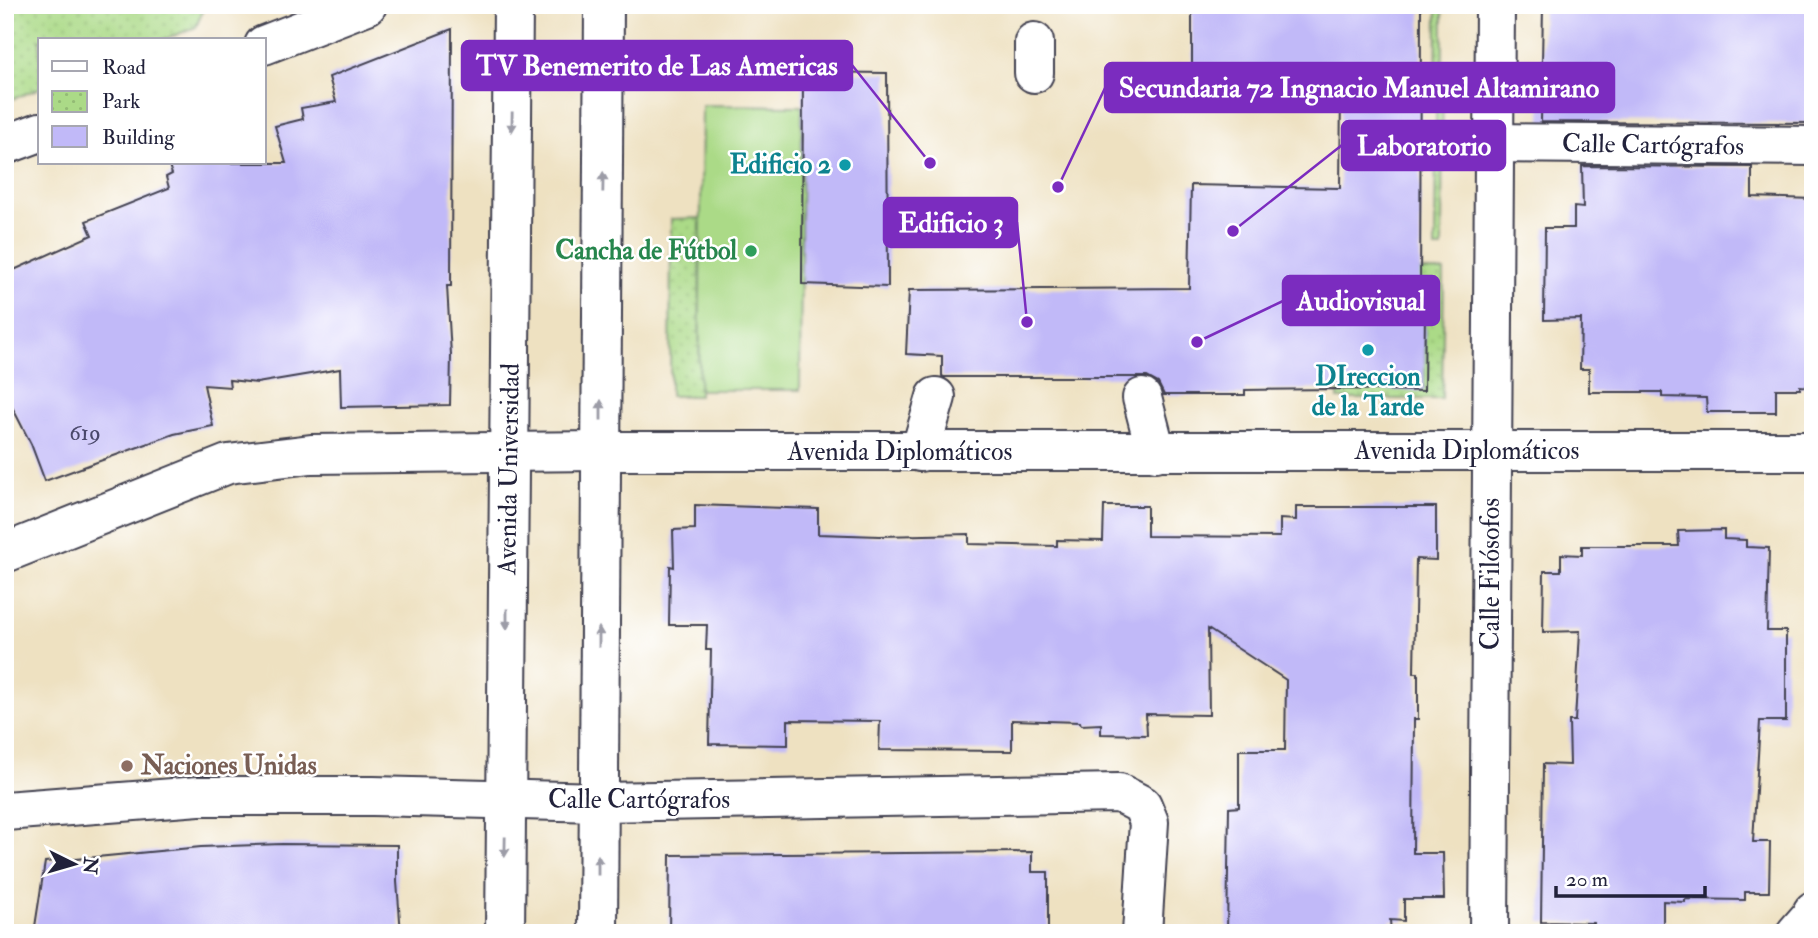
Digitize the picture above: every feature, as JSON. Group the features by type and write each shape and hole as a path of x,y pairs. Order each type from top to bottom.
{"street":[{"path":"266,44 368,5"},
{"name":"Avenida Universidad","path":"505,933 513,5"},
{"path":"598,933 604,5"},
{"name":"Calle Filósofos","path":"1489,933 1495,5"},
{"path":"5,145 38,133"},
{"name":"Calle Cartógrafos","path":"1494,143 1813,146"},
{"path":"919,452 936,397"},
{"path":"1142,398 1156,452"},
{"name":"Avenida Diplomáticos","path":"5,553 228,464 311,454 1813,451"},
{"name":"Calle Cartógrafos","path":"5,811 199,796 373,796 599,802 1119,793 1142,805 1149,822 1142,933"},
{"path":"1796,933 1813,911"}],"green space":[{"path":"5,5 205,5 196,27 168,38 38,38 38,89 5,102"},
{"path":"1437,5 1443,5 1442,248 1435,248"},
{"name":"Cancha de Fútbol","path":"702,105 802,106 800,390 699,390"},
{"path":"700,218 699,396 670,396 671,219"},
{"path":"1341,271 1444,271 1442,399 1338,399 1338,389 1424,390 1425,310 1340,309"}],"building":[{"path":"1192,5 1421,5 1420,310 1425,310 1424,391 1245,390 1245,395 1164,395 1158,383 1147,377 944,377 942,356 906,354 909,290 1189,288 1191,185 1340,188 1341,91 1192,91"},
{"path":"1543,5 1813,5 1813,123 1541,122"},
{"path":"452,29 451,286 447,286 451,355 450,405 341,407 340,369 257,383 229,380 230,387 204,385 213,426 174,434 45,481 31,444 5,393 5,274 92,235 86,221 169,188 166,177 172,174 168,164 286,163 275,126 303,119 301,108 336,102 329,77"},
{"name":"Edificio 2","path":"803,72 887,73 888,287 802,284"},
{"path":"1582,166 1752,167 1752,197 1813,199 1813,387 1776,389 1776,412 1707,412 1706,398 1662,397 1662,392 1589,392 1589,369 1580,369 1581,319 1544,320 1545,228 1574,228 1574,207 1583,208"},
{"path":"695,505 818,509 818,534 969,534 969,544 1057,546 1057,540 1103,541 1104,506 1147,506 1147,536 1280,537 1280,519 1296,520 1296,507 1436,507 1436,560 1416,559 1414,673 1418,673 1418,719 1414,719 1413,853 1443,853 1444,899 1404,899 1404,921 1390,920 1391,933 1227,933 1229,808 1239,807 1239,750 1285,750 1286,680 1208,629 1209,715 1146,714 1147,735 1101,734 1101,724 1012,720 1012,751 879,750 880,721 788,720 788,745 709,744 711,650 706,650 707,625 669,625 670,566 674,567 673,530 695,529"},
{"path":"1724,530 1724,539 1746,540 1746,547 1769,548 1767,631 1786,631 1786,721 1760,721 1753,842 1770,842 1769,892 1745,892 1745,900 1663,901 1663,933 1594,933 1594,923 1541,922 1543,764 1570,765 1569,721 1575,721 1580,631 1543,632 1544,571 1561,571 1561,554 1582,555 1582,546 1679,546 1678,531"},
{"path":"282,844 397,845 401,933 34,933 45,862 201,847"},
{"path":"1032,852 1032,872 1048,872 1048,933 669,933 670,855"}],"place":[{"name":"TV Benemerito de Las Americas","path":"930,163"},
{"name":"Edificio 2","path":"845,165"},
{"name":"Secundaria 72 Ingnacio Manuel Altamirano","path":"1058,187"},
{"name":"Laboratorio","path":"1233,231"},
{"name":"Cancha de Fútbol","path":"751,251"},
{"name":"Edificio 3","path":"1027,322"},
{"name":"Audiovisual","path":"1197,342"},
{"name":"DIreccion de la Tarde","path":"1368,350"},
{"name":"Naciones Unidas","path":"127,766"}]}
